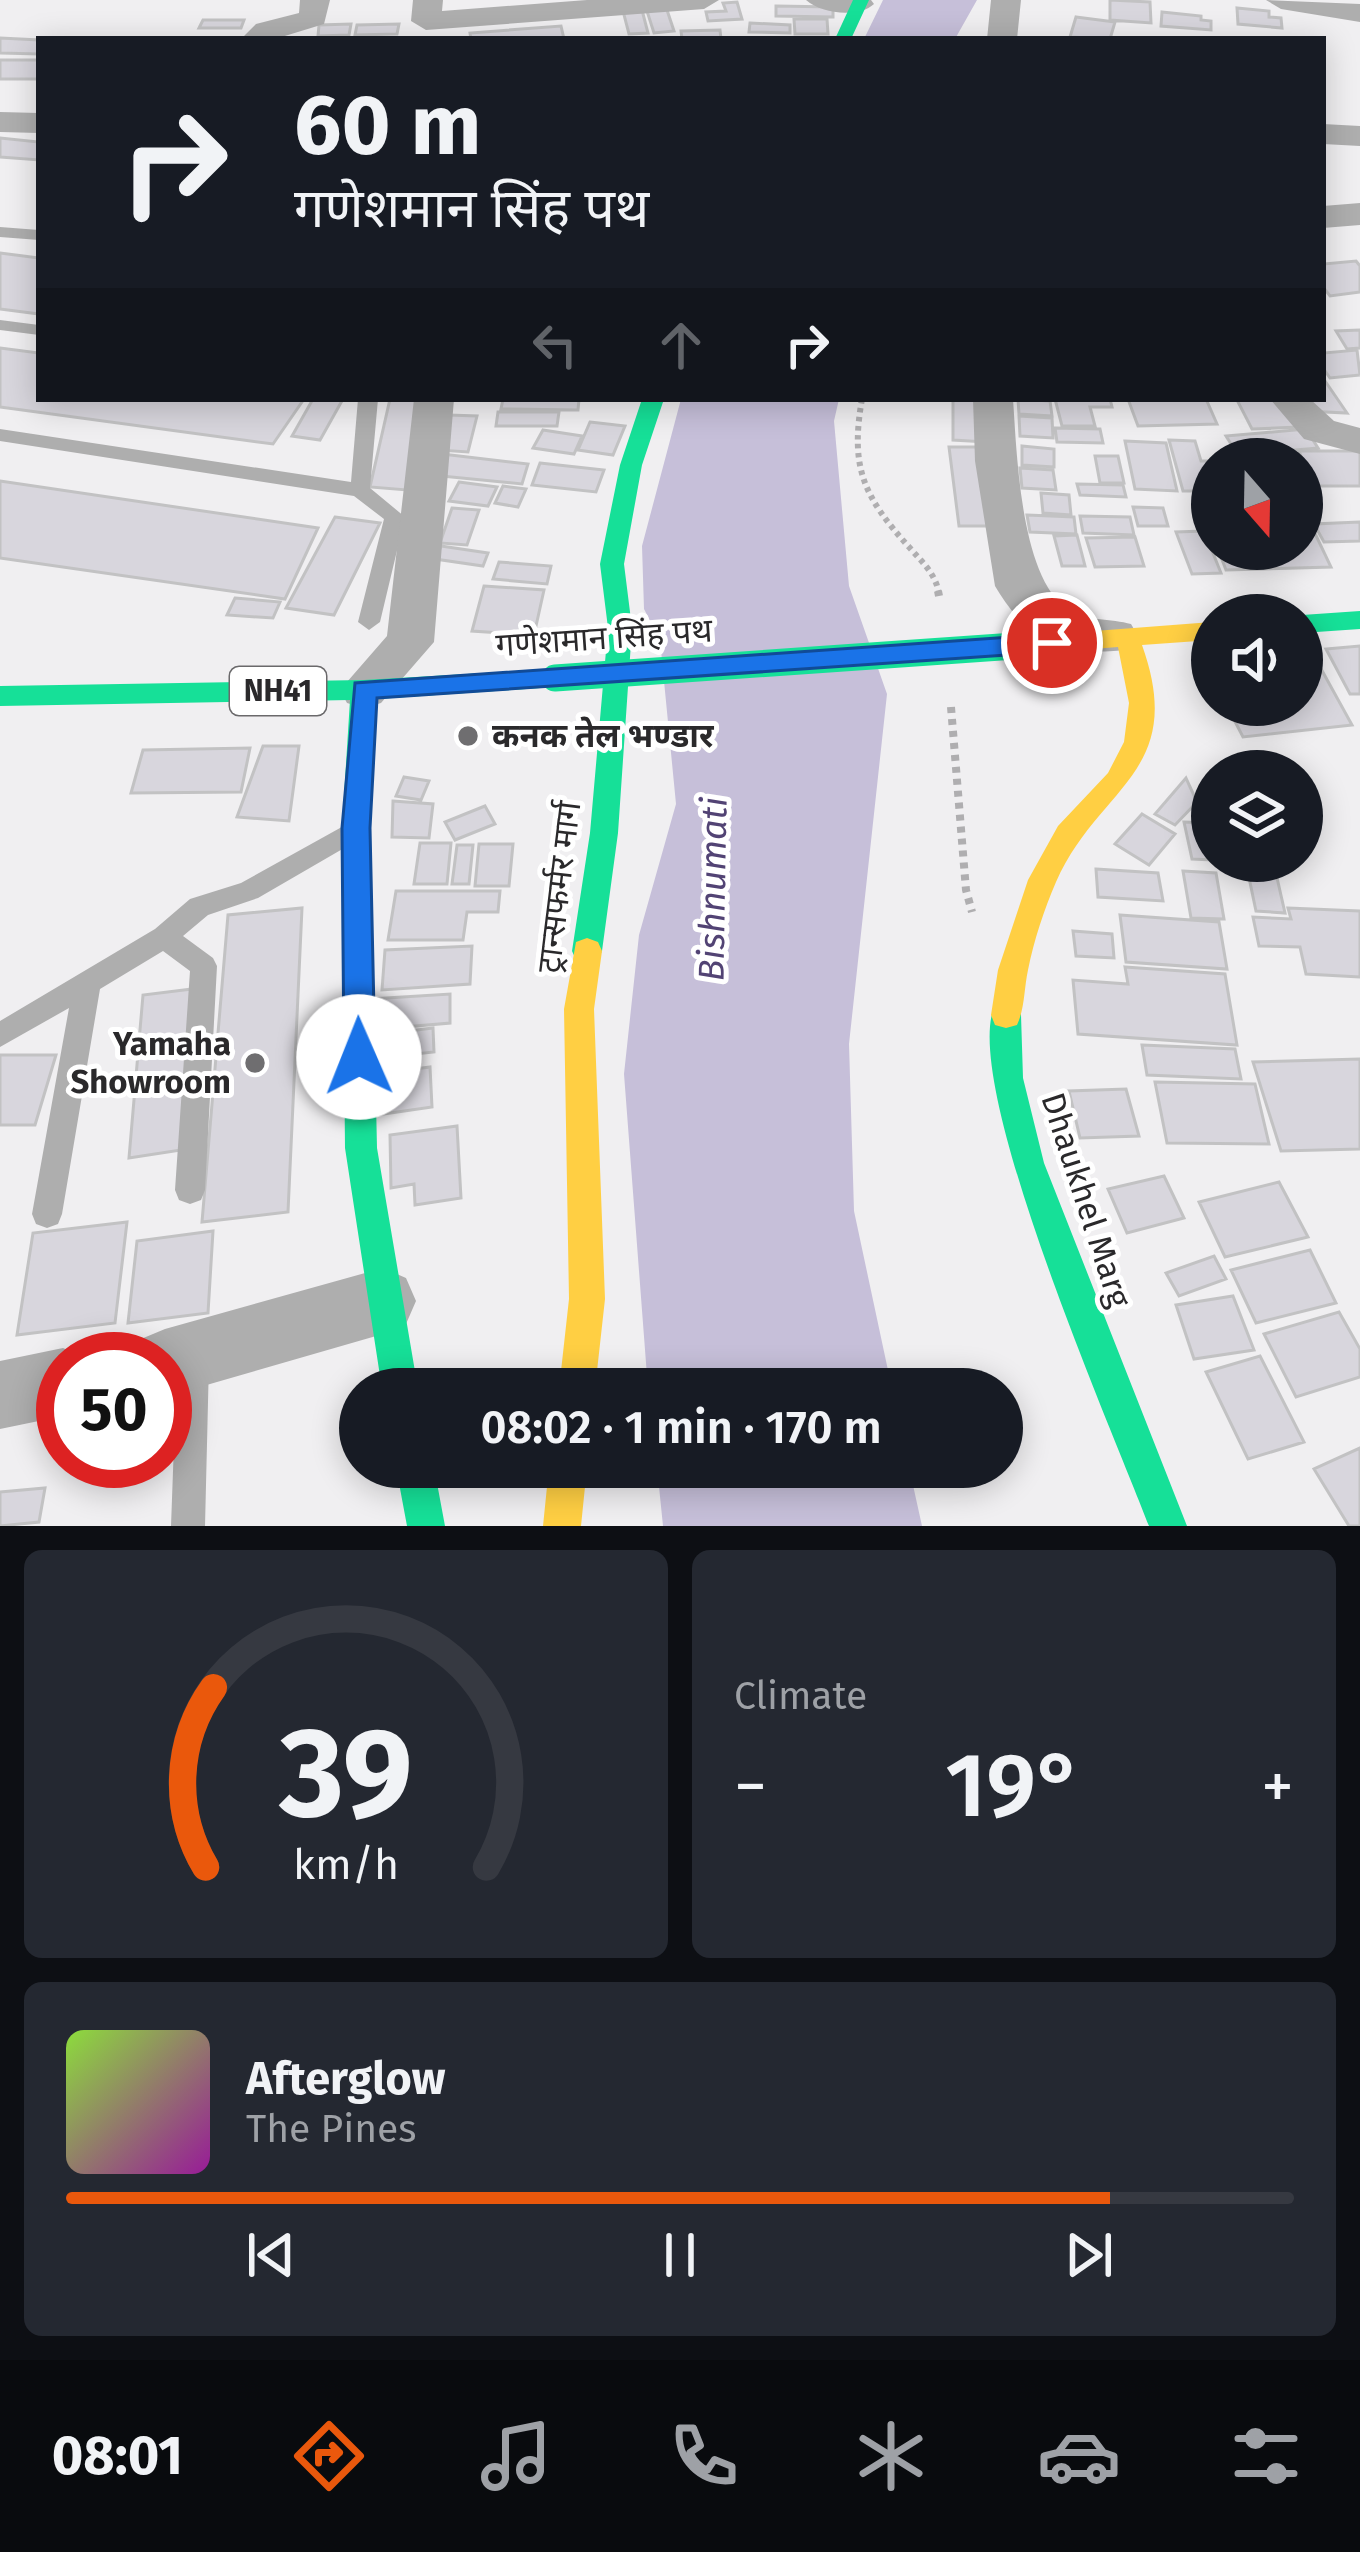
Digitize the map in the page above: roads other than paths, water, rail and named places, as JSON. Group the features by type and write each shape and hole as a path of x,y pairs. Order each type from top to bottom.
{"main road":[{"path":"844,36 860,2"},
{"name":"ट्रान्सफर्मर मार्ग","path":"579,1368 586,1299 579,1009 604,833 620,628 612,564 632,465 652,402"},
{"path":"1323,623 1360,620"},
{"name":"गणेशमान सिंह पथ","path":"0,696 364,690 1191,633"},
{"name":"Dhaukhel Marg","path":"1127,638 1145,678 1146,725 1121,778 1065,837 1036,896 1008,1000 1006,1063 1023,1144 1056,1240 1168,1526"},
{"path":"364,690 356,828 361,1148 396,1368"},
{"path":"419,1488 426,1526"},
{"path":"562,1526 566,1488"}],"street":[{"path":"260,36 313,18 315,0"},
{"path":"429,20 704,0"},
{"path":"821,0 860,2"},
{"path":"1002,36 1006,0"},
{"path":"1281,0 1360,13"},
{"path":"0,122 36,123"},
{"path":"1326,134 1360,136"},
{"path":"1326,217 1360,214"},
{"path":"364,690 410,642 434,402"},
{"path":"993,402 996,461 1018,586 1056,627 1127,638"},
{"path":"1292,402 1303,421 1339,441 1360,441"},
{"path":"192,1357 383,1301"},
{"path":"0,1395 36,1388"}],"lane":[{"path":"0,232 36,235"},
{"path":"0,325 36,330"},
{"path":"360,490 368,402"},
{"path":"0,435 372,495 394,517 369,622"},
{"path":"0,1036 164,937 199,907 249,892 356,828"},
{"path":"164,937 204,966 190,1190"},
{"path":"47,1214 88,985"},
{"path":"186,1488 188,1526"}],"water":[{"path":"883,0 977,0 957,36 865,36"},
{"name":"Bishnumati","path":"680,402 838,402 834,421 849,586 887,694 849,1044 854,1211 888,1368 646,1368 624,1074 639,935 676,804 660,640 644,609 642,546"},
{"path":"659,1488 914,1488 922,1526 663,1526"}],"place":[{"name":"कनक तेल भण्डार","path":"468,736"},
{"name":"Yamaha Showroom","path":"255,1063"}]}
